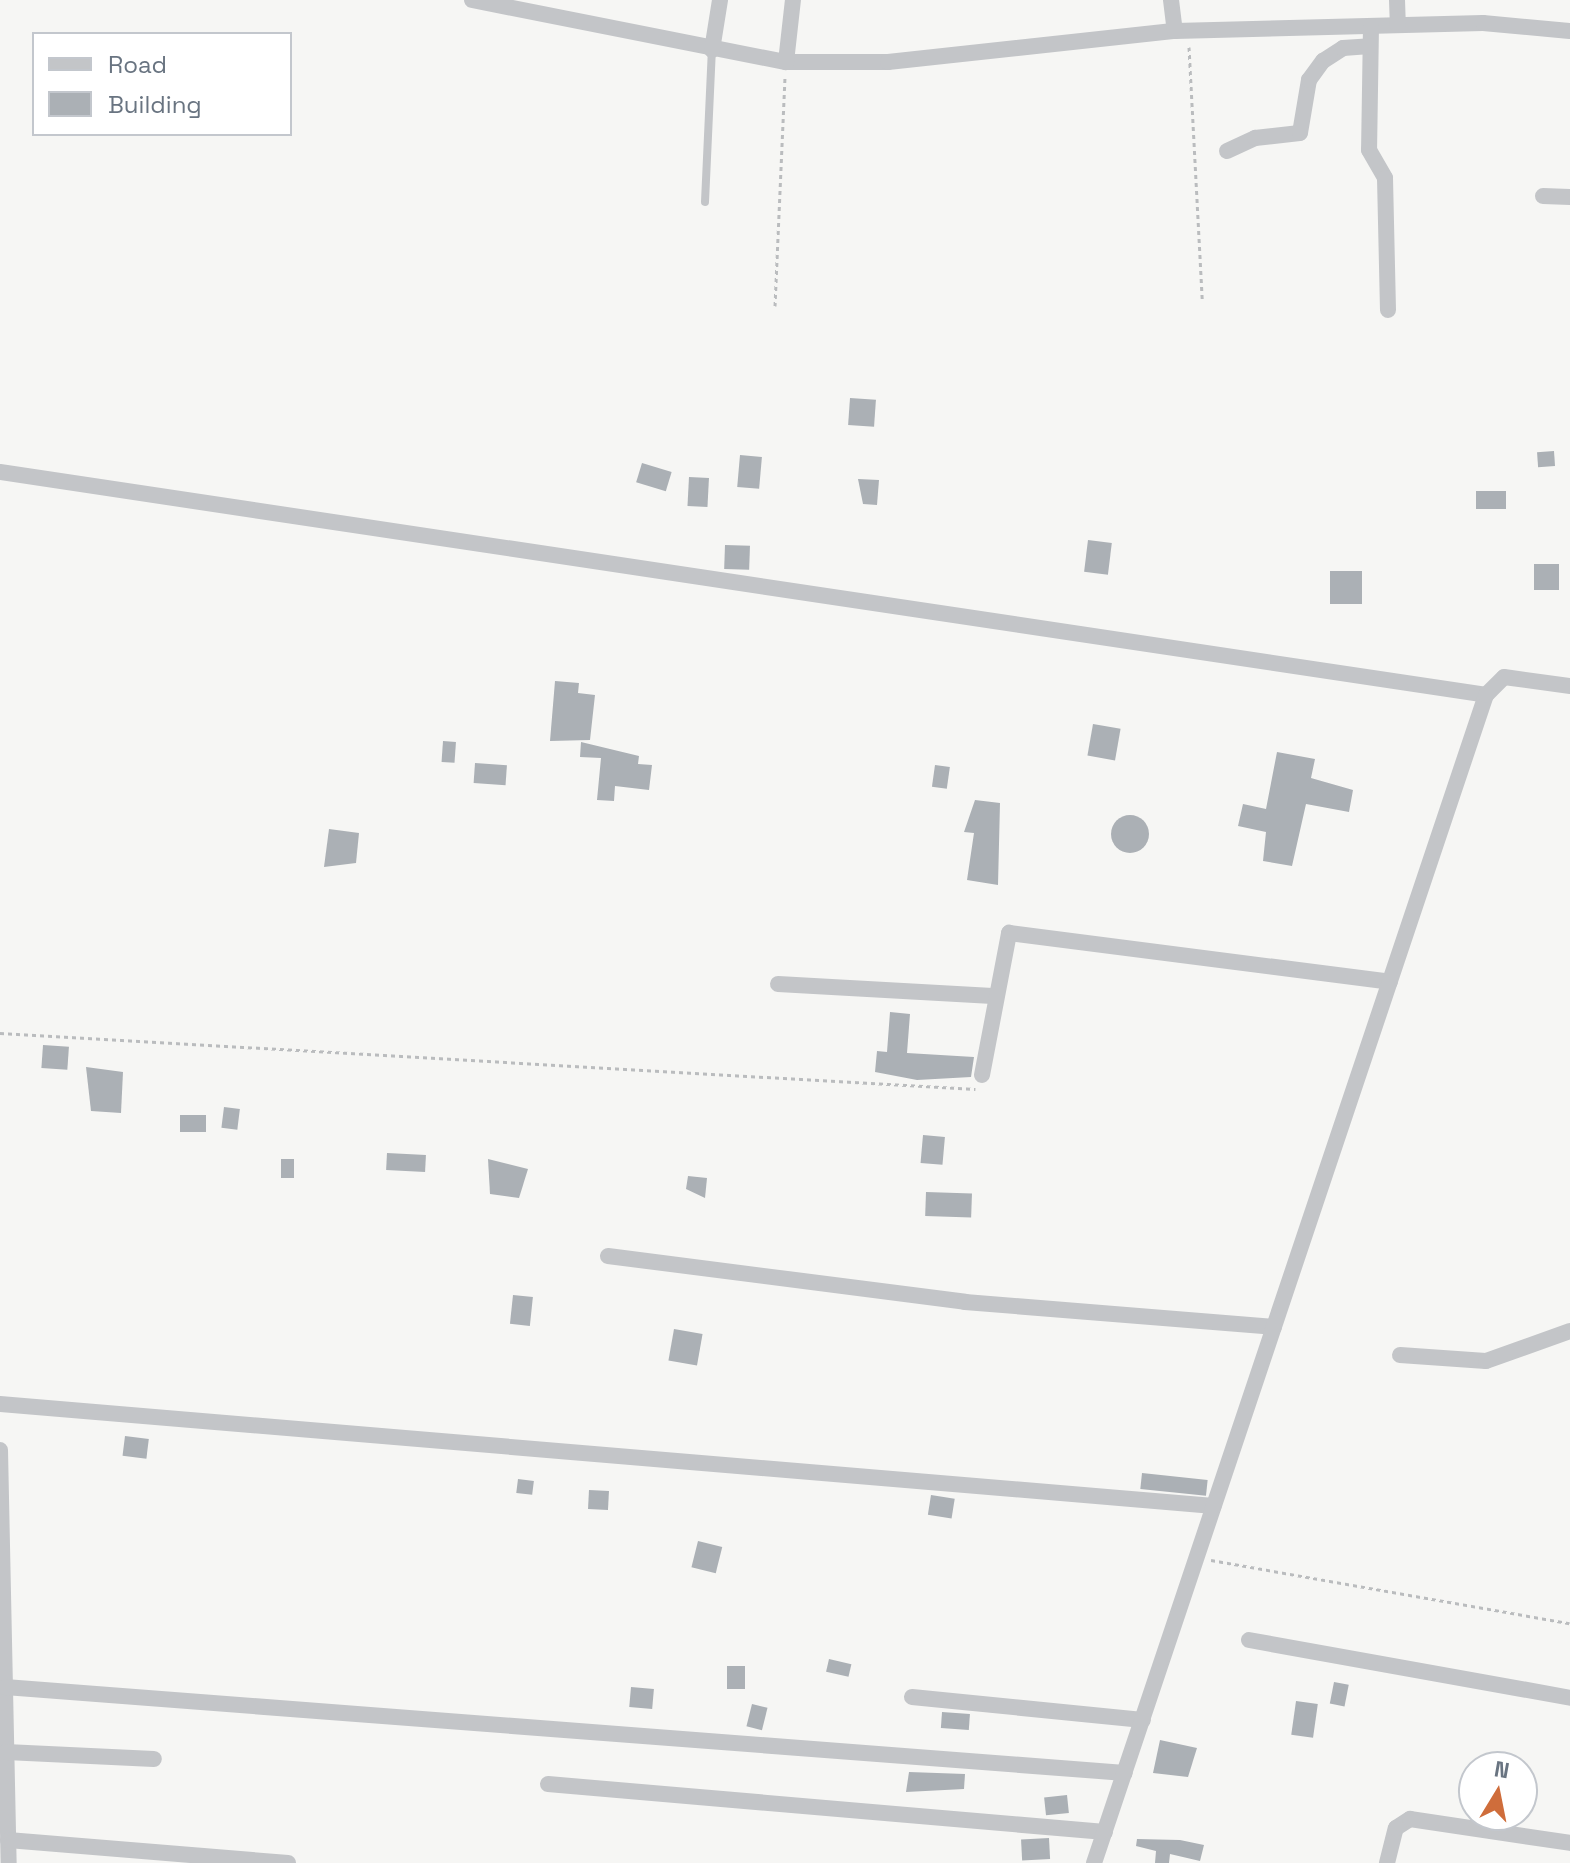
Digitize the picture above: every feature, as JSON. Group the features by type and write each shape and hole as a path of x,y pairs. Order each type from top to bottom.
{"street":[{"path":"472,0 712,50 786,62 888,62 1182,31 1398,25 1570,31"},
{"path":"712,50 720,0"},
{"path":"786,62 793,0"},
{"path":"1171,0 1182,31"},
{"path":"1397,0 1398,25"},
{"path":"1371,26 1369,150 1385,178 1388,310"},
{"path":"1227,151 1239,142 1300,133 1309,80 1323,61 1343,48 1370,46"},
{"path":"1543,196 1570,197"},
{"path":"0,472 1486,695"},
{"path":"1094,1863 1486,695 1504,677 1570,686"},
{"path":"982,1075 993,996 1009,933 1390,982"},
{"path":"778,984 993,996"},
{"path":"608,1256 965,1302 1274,1327"},
{"path":"1400,1355 1486,1361 1570,1331"},
{"path":"0,1404 1214,1506"},
{"path":"0,1450 9,1863"},
{"path":"1249,1640 1570,1698"},
{"path":"5,1687 1125,1773"},
{"path":"912,1697 1143,1720"},
{"path":"6,1752 154,1759"},
{"path":"548,1784 1105,1832"},
{"path":"1387,1863 1396,1828 1410,1819 1570,1843"},
{"path":"8,1840 288,1863"}],"lane":[{"path":"705,202 712,50"}],"path":[{"path":"1182,31 1202,299"},
{"path":"775,306 786,62"},
{"path":"0,1033 981,1090 982,1075"},
{"path":"1207,1559 1570,1623"}],"building":[{"path":"850,398 876,400 874,427 848,425"},
{"path":"1554,451 1555,466 1538,467 1537,452"},
{"path":"740,455 762,457 759,489 737,487"},
{"path":"642,463 672,472 666,491 636,482"},
{"path":"689,477 709,478 707,507 687,506"},
{"path":"858,479 879,480 877,505 863,504"},
{"path":"1476,491 1506,491 1506,509 1476,509"},
{"path":"1088,540 1112,543 1108,575 1084,572"},
{"path":"725,545 750,546 749,570 724,569"},
{"path":"1534,564 1559,564 1559,590 1534,590"},
{"path":"1330,571 1362,571 1362,604 1330,604"},
{"path":"555,681 579,683 578,693 595,695 590,740 550,741"},
{"path":"1093,724 1121,729 1115,760 1087,756"},
{"path":"443,741 456,742 455,763 442,762"},
{"path":"581,742 639,756 638,764 652,765 649,790 615,786 614,801 597,800 601,758 580,757"},
{"path":"1277,752 1315,759 1311,778 1353,790 1349,812 1306,804 1292,866 1263,861 1266,832 1238,826 1243,804 1266,809"},
{"path":"475,763 507,765 506,785 474,783"},
{"path":"935,765 950,767 947,789 932,787"},
{"path":"975,800 1000,803 998,885 967,880 974,833 964,832"},
{"path":"1130,815 1143,821 1149,834 1143,847 1130,853 1117,847 1111,834 1117,821"},
{"path":"329,829 359,833 356,863 324,867"},
{"path":"890,1012 910,1014 907,1053 974,1057 971,1077 917,1080 875,1072 877,1051 887,1052"},
{"path":"43,1045 69,1047 67,1070 41,1068"},
{"path":"86,1067 123,1072 121,1113 91,1111"},
{"path":"224,1107 240,1109 237,1130 221,1128"},
{"path":"180,1115 206,1115 206,1132 180,1132"},
{"path":"923,1135 945,1137 942,1165 921,1163"},
{"path":"387,1153 426,1155 425,1172 386,1170"},
{"path":"281,1159 294,1159 294,1178 281,1178"},
{"path":"488,1159 528,1169 519,1198 490,1194"},
{"path":"688,1176 707,1178 705,1198 686,1189"},
{"path":"926,1192 972,1194 971,1218 925,1216"},
{"path":"513,1295 533,1297 530,1326 510,1324"},
{"path":"674,1329 703,1334 697,1366 668,1361"},
{"path":"125,1436 149,1439 146,1459 123,1456"},
{"path":"1142,1473 1208,1480 1206,1496 1140,1489"},
{"path":"518,1479 534,1481 532,1495 516,1493"},
{"path":"589,1490 609,1491 608,1510 588,1509"},
{"path":"931,1495 955,1499 952,1519 928,1515"},
{"path":"698,1541 722,1547 716,1573 691,1567"},
{"path":"829,1659 851,1664 848,1677 826,1672"},
{"path":"727,1666 745,1666 745,1689 727,1689"},
{"path":"1334,1682 1349,1685 1345,1706 1330,1704"},
{"path":"631,1687 654,1689 652,1709 629,1707"},
{"path":"1296,1701 1318,1704 1313,1738 1291,1735"},
{"path":"752,1704 768,1708 762,1730 746,1726"},
{"path":"942,1712 970,1714 969,1730 941,1728"},
{"path":"1160,1740 1197,1748 1188,1777 1153,1773"},
{"path":"909,1772 965,1774 964,1789 906,1792"},
{"path":"1067,1795 1069,1813 1046,1815 1044,1797"},
{"path":"1049,1838 1050,1859 1022,1860 1021,1839"},
{"path":"1137,1839 1180,1840 1204,1845 1200,1861 1170,1854 1169,1863 1155,1863 1156,1851 1136,1846"}]}
